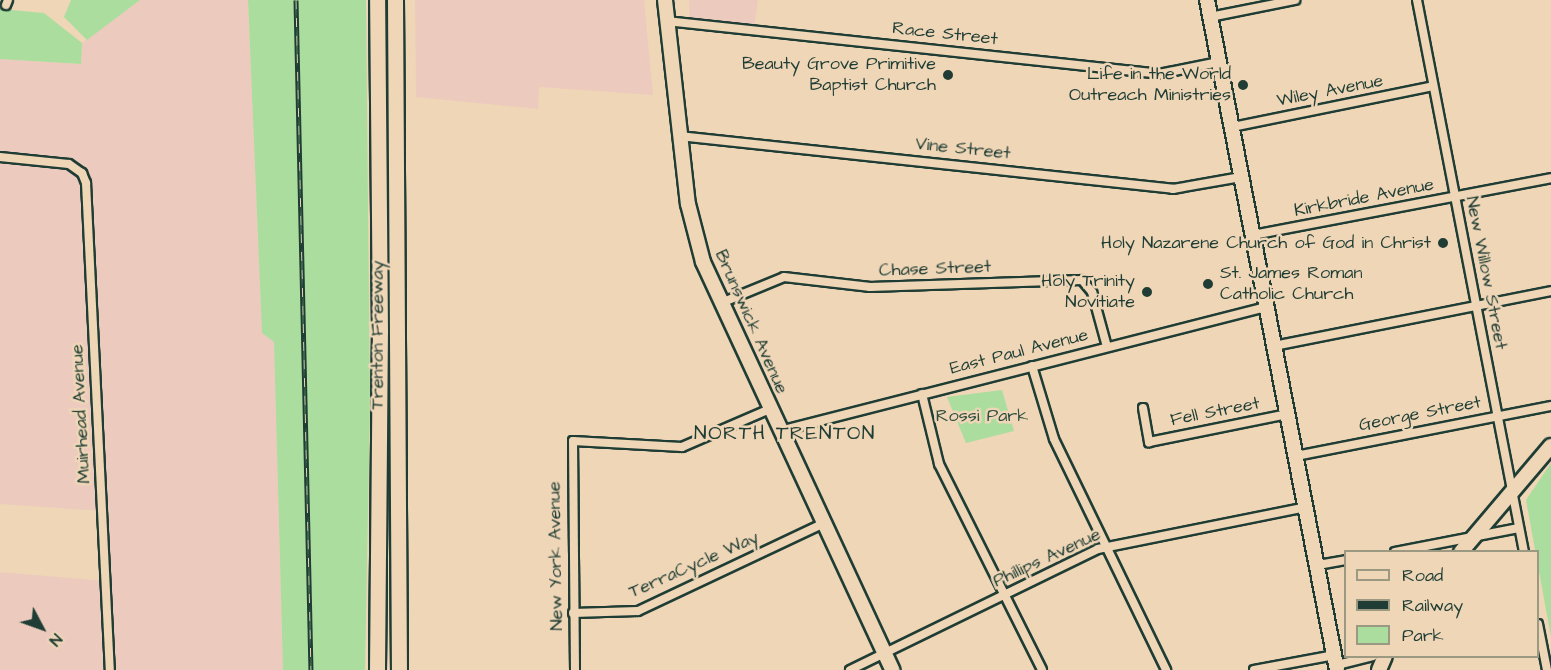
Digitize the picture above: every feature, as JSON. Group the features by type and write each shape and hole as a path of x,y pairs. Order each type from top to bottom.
{"highway":[{"name":"Trenton Freeway","path":"377,0 380,424 377,670"},
{"name":"Trenton Freeway","path":"395,0 399,670"}],"main road":[{"name":"Brunswick Avenue","path":"665,0 688,204 699,250 822,524 892,670"},
{"path":"1207,0 1336,663"},
{"path":"1463,550 1551,446"}],"street":[{"path":"1210,17 1295,0"},
{"name":"New Willow Street","path":"1417,0 1497,416 1514,489 1524,550"},
{"name":"Race Street","path":"666,21 1159,74 1219,62"},
{"name":"Wiley Avenue","path":"1232,127 1433,87"},
{"name":"Vine Street","path":"679,136 1173,189 1241,177"},
{"name":"Muirhead Avenue","path":"0,157 69,164 82,173 86,183 110,670"},
{"name":"Kirkbride Avenue","path":"1253,235 1551,178"},
{"name":"Chase Street","path":"722,303 784,278 870,287 1082,280 1092,292 1107,347"},
{"path":"1275,346 1551,291"},
{"name":"East Paul Avenue","path":"780,431 1266,307"},
{"path":"1032,366 1046,421 1166,670"},
{"path":"922,394 939,464 1042,670"},
{"name":"George Street","path":"1296,456 1551,406"},
{"name":"Fell Street","path":"1143,408 1149,442 1288,414"},
{"name":"New York Avenue","path":"574,670 573,441 682,447 770,409"},
{"name":"Phillips Avenue","path":"850,670 1105,547 1306,507"},
{"name":"TerraCycle Way","path":"573,613 638,611 822,524"},
{"path":"1405,550 1519,528"},
{"path":"1317,565 1344,560"},
{"path":"1539,629 1547,670"},
{"path":"1254,670 1367,658"}],"shaded area":[{"path":"140,0 248,0 262,332 274,342 283,670 0,670 0,572 106,581 101,511 0,504 0,59 81,64 82,43"},
{"path":"415,0 644,0 653,95 539,87 538,109 416,97"},
{"path":"689,0 758,0 753,34 690,27"}],"green space":[{"path":"71,0 140,0 87,40 64,17"},
{"path":"248,0 366,0 370,404 365,670 283,670 274,342 262,333"},
{"path":"0,9 44,13 82,43 81,64 0,59"},
{"name":"Rossi Park","path":"1002,390 1014,431 966,443 947,397"},
{"path":"1551,463 1551,637 1539,571 1539,550 1535,550 1526,500"}],"railway":[{"path":"296,0 311,670"}],"place":[{"name":"Beauty Grove Primitive Baptist Church","path":"948,75"},
{"name":"Life in the World Outreach Ministries","path":"1243,85"},
{"name":"Holy Nazarene Church of God in Christ","path":"1443,243"},
{"name":"St. James Roman Catholic Church","path":"1208,284"},
{"name":"Holy Trinity Novitiate","path":"1147,292"}],"district":[{"name":"NORTH TRENTON","path":"785,433"}]}
